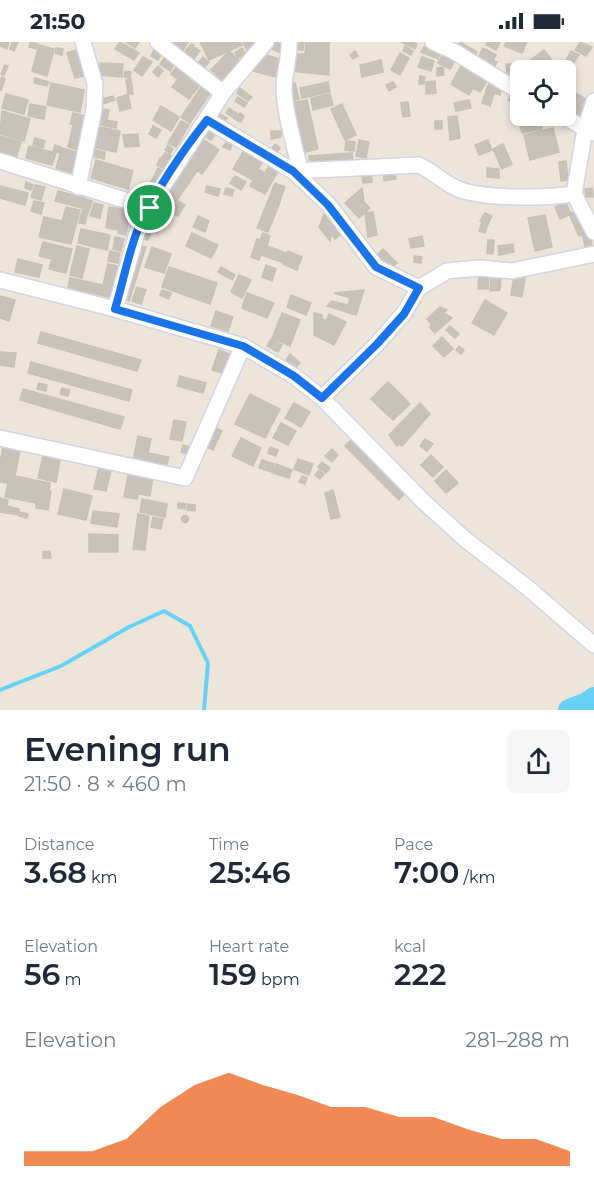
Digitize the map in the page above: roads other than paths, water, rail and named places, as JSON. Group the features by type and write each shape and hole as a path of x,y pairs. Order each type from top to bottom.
{"street":[{"path":"78,187 94,110 95,84 83,42"},
{"path":"158,42 223,93"},
{"path":"115,309 138,230 150,208 223,93 266,42"},
{"path":"289,42 290,51 284,72 284,92 297,171"},
{"path":"433,42 510,86"},
{"path":"594,101 590,131 574,194 594,232"},
{"path":"207,120 297,171 328,205 376,267 419,288"},
{"path":"576,124 590,131"},
{"path":"0,161 150,208"},
{"path":"297,171 419,165 455,188 478,195 547,198 574,194"},
{"path":"322,398 404,314 419,288 447,271 479,267 512,271 594,254"},
{"path":"0,280 115,309 243,346 294,376 322,398 425,503 466,540 528,588 594,645"},
{"path":"0,438 185,478 243,346"}],"waterway":[{"path":"0,690 61,666 129,627 164,611 190,626 208,663 204,710"},
{"path":"569,710 594,698"},
{"path":"587,703 591,710"}]}
